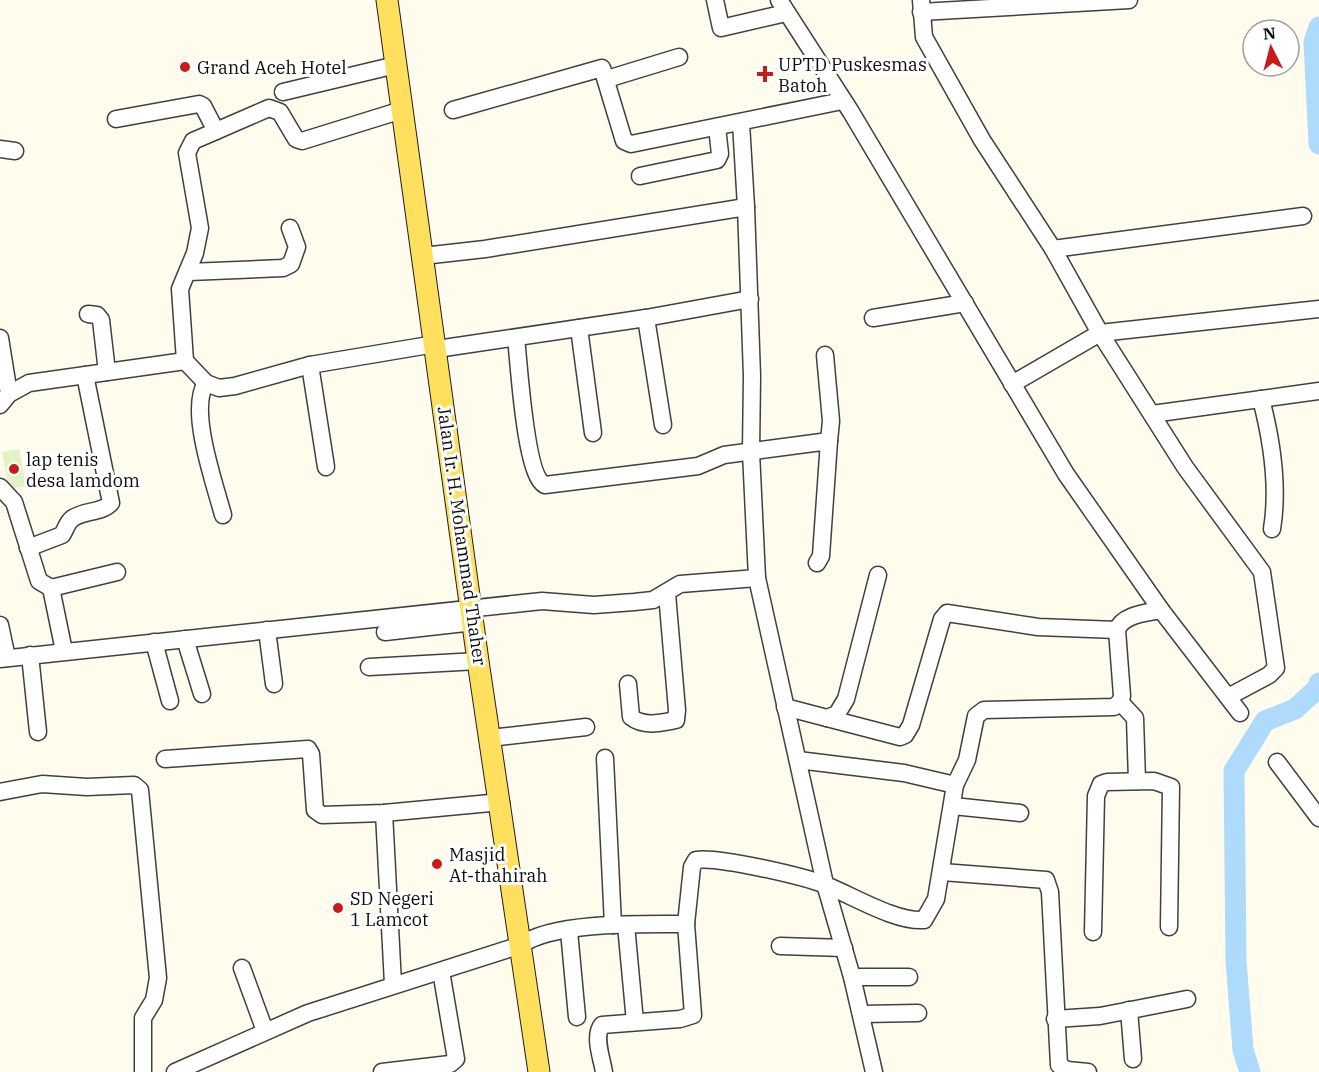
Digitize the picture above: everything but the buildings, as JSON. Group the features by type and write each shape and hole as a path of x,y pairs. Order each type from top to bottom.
{"main road":[{"name":"Jalan Ir. H. Mohammad Thaher","path":"387,0 478,661 501,801 539,1072"}],"street":[{"path":"715,0 721,28 783,6 965,303 1066,474 1161,610 1240,713"},
{"path":"1129,0 921,6 924,37 982,140 1053,249 1100,333 1185,467 1262,573 1276,668 1269,675 1228,697"},
{"path":"607,79 679,57"},
{"path":"283,92 396,65"},
{"path":"453,110 527,91 597,68 602,68 607,79 624,141 627,144 842,101"},
{"path":"116,119 199,104 203,106 216,131"},
{"path":"402,110 302,141 296,139 280,112 269,108 194,141 187,153 200,228 189,272 181,284 179,297 185,361 206,383 219,388 235,386 310,365 436,346 516,339 750,299"},
{"path":"741,123 750,299 751,452 757,578 825,884 852,977 874,1072"},
{"path":"640,176 717,160 720,154 717,127"},
{"path":"423,256 746,207"},
{"path":"1053,249 1302,216"},
{"path":"189,272 283,268 291,264 297,247 290,228"},
{"path":"873,318 965,303"},
{"path":"1012,384 1100,333 1319,309"},
{"path":"87,314 97,315 101,320 107,372"},
{"path":"646,318 663,425"},
{"path":"579,328 593,433"},
{"path":"0,338 5,400"},
{"path":"516,339 526,436 541,483 551,485 698,466 724,455 829,441"},
{"path":"817,563 821,556 831,421 825,355"},
{"path":"5,400 22,385 51,378 185,361"},
{"path":"310,365 326,467"},
{"path":"28,548 62,535 68,523 82,513 108,507 111,503 85,375"},
{"path":"206,383 200,392 200,418 223,515"},
{"path":"1152,414 1319,392"},
{"path":"1261,399 1270,433 1276,506 1272,529"},
{"path":"0,487 14,502 39,581 51,588 117,572"},
{"path":"827,718 837,714 846,699 878,575"},
{"path":"386,632 542,601 594,605 653,600 667,594 680,584 757,578"},
{"path":"51,588 64,651"},
{"path":"628,684 631,717 639,723 676,720 667,594"},
{"path":"1120,702 1122,689 1118,630 1122,620 1161,610"},
{"path":"785,707 900,737 905,735 911,725 942,619 947,613 1038,627 1118,630"},
{"path":"0,625 3,658 267,630 473,615"},
{"path":"267,630 274,684"},
{"path":"185,639 202,694"},
{"path":"154,642 170,701"},
{"path":"30,655 38,732"},
{"path":"369,667 478,661"},
{"path":"1120,702 1135,718 1137,780"},
{"path":"604,1072 599,1029 609,1023 680,1019 693,1015 686,924 692,867 696,860 769,870 825,884 898,916 924,920 936,899 954,806 955,785 967,760 976,716 980,711 1107,708 1120,702"},
{"path":"490,738 586,727"},
{"path":"165,759 308,749 311,754 315,810 319,813 384,813 501,801"},
{"path":"604,758 620,925 635,1022"},
{"path":"798,760 904,774 955,785"},
{"path":"1277,762 1319,818"},
{"path":"1093,932 1097,789 1107,782 1137,780 1166,783 1171,787 1173,794 1169,927"},
{"path":"0,792 42,784 87,787 134,785 140,790 158,978 154,1000 143,1018 143,1072"},
{"path":"954,806 1020,813"},
{"path":"384,813 393,984"},
{"path":"942,872 1046,880 1050,892 1059,1065 1067,1070 1088,1072"},
{"path":"175,1072 308,1013 521,945 535,937 620,925 686,924"},
{"path":"569,931 577,1017"},
{"path":"780,946 844,948"},
{"path":"242,968 265,1031"},
{"path":"382,1072 450,1065 456,1059 441,971"},
{"path":"852,977 909,977"},
{"path":"1055,1019 1129,1010 1187,999"},
{"path":"1129,1010 1133,1059"},
{"path":"861,1014 918,1013"}],"green space":[{"name":"lap tenis desa lamdom","path":"19,449 26,486 9,489 2,452"}],"waterway":[{"path":"1319,27 1314,42 1319,144"},
{"path":"1250,1072 1243,1050 1236,961 1234,771 1265,721 1295,709 1318,688 1319,683"}],"place":[{"name":"Grand Aceh Hotel","path":"185,67"},
{"name":"UPTD Puskesmas Batoh","path":"765,74"},
{"name":"lap tenis desa lamdom","path":"14,469"},
{"name":"Masjid At-thahirah","path":"437,864"},
{"name":"SD Negeri 1 Lamcot","path":"338,908"}]}
